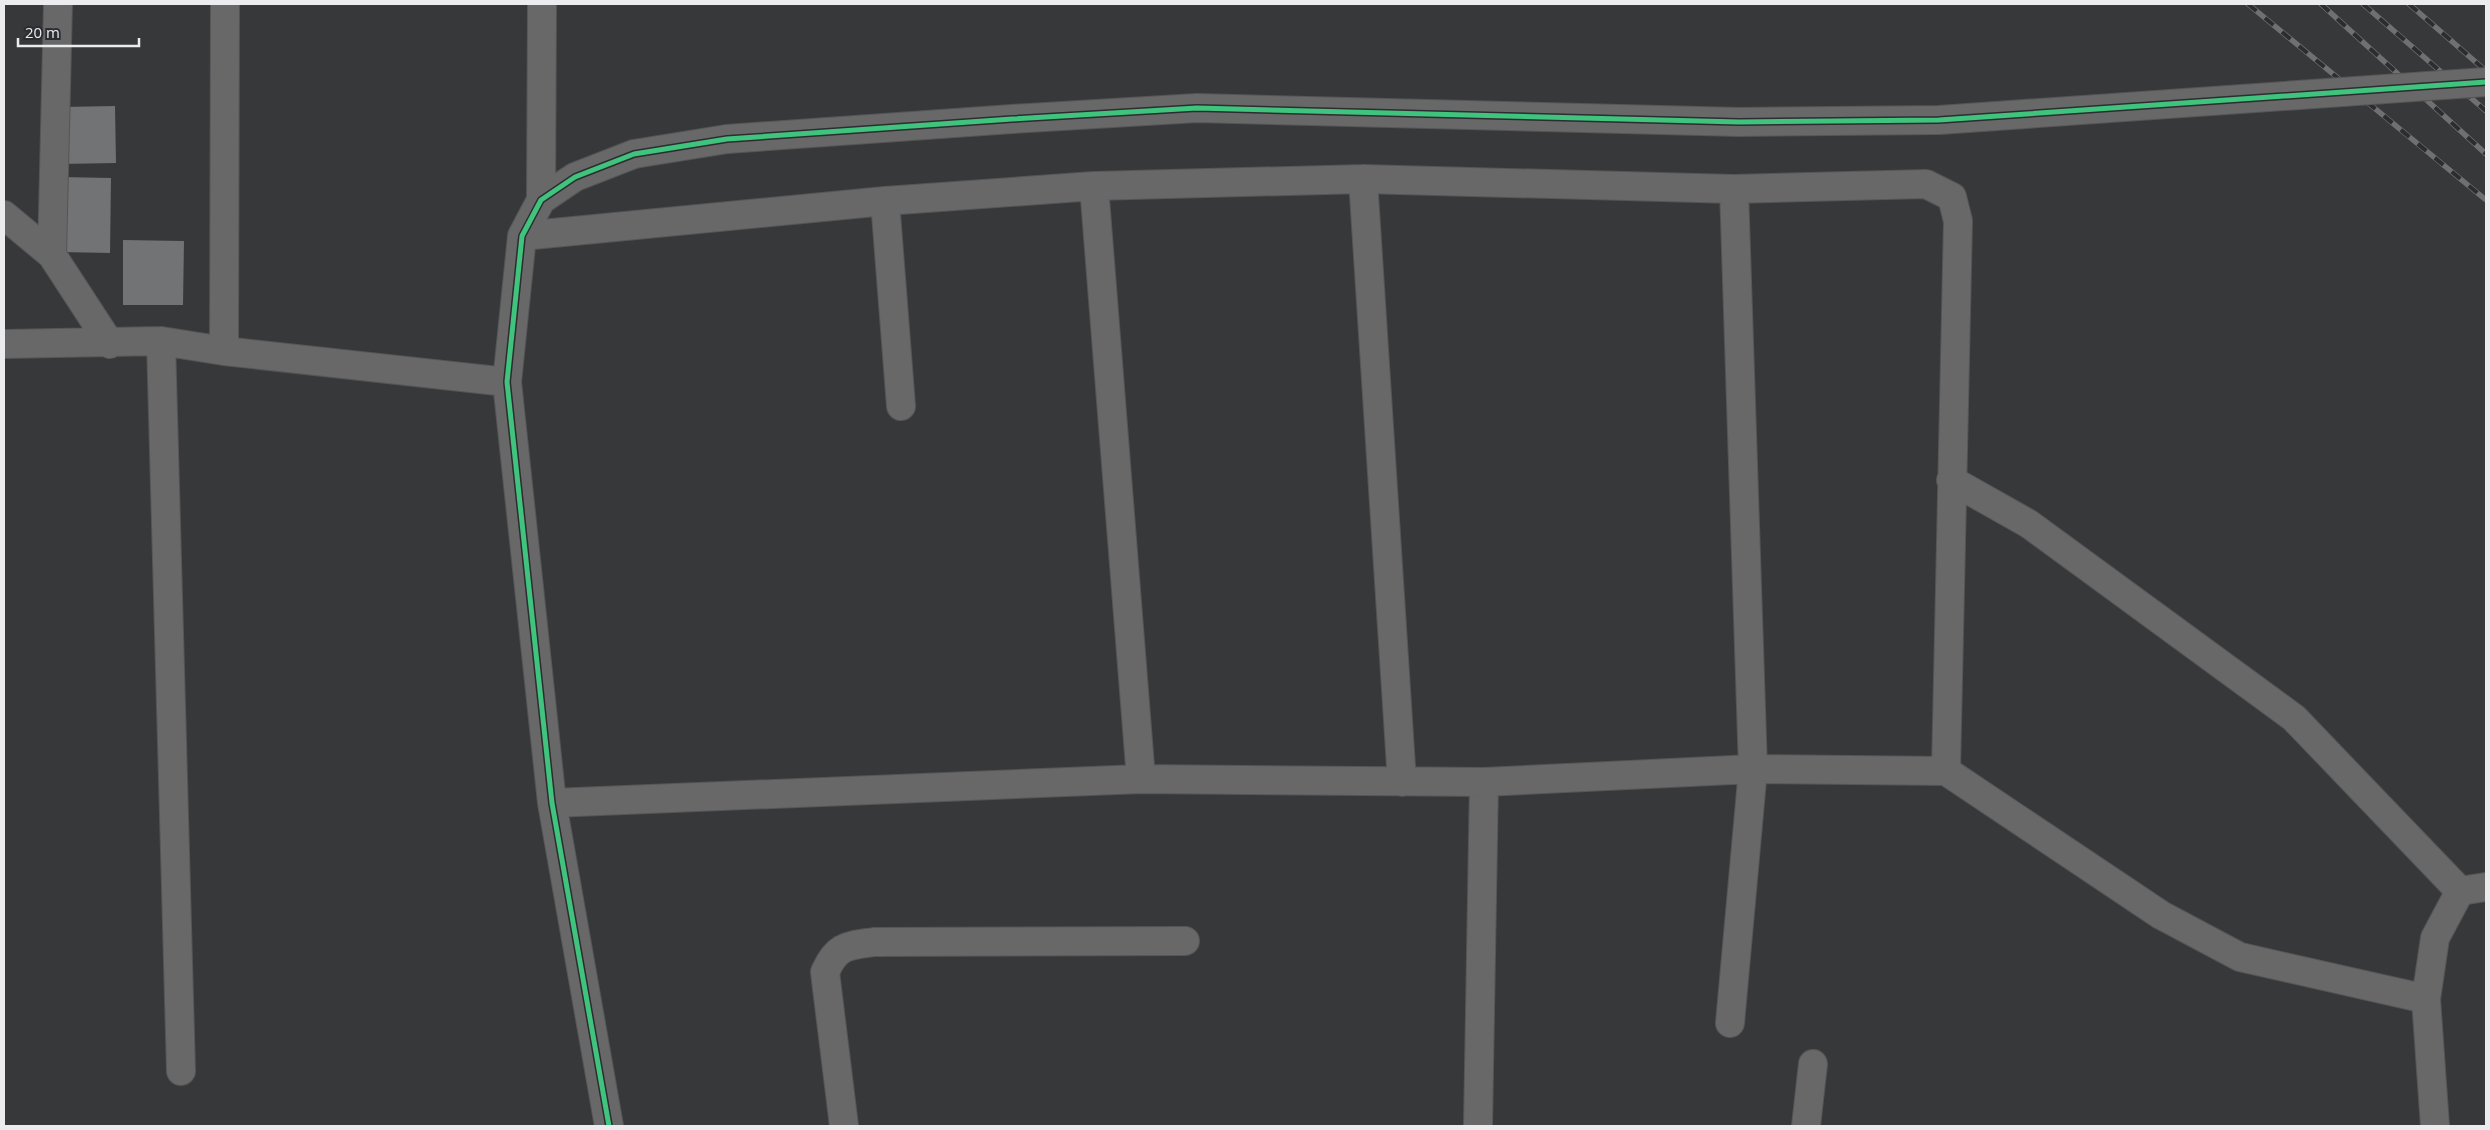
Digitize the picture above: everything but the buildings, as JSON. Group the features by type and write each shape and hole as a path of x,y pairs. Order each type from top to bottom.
{"street":[{"path":"52,255 58,4"},
{"path":"224,351 225,4"},
{"path":"542,4 541,200 522,236 508,382 552,803 609,1126"},
{"path":"541,200 575,177 634,154 727,139 1012,118 1197,108 1739,122 1939,120 2486,82"},
{"path":"522,236 885,201 1094,186 1363,179 1734,189 1926,184 1952,197 1958,221 1946,771"},
{"path":"1363,179 1402,782"},
{"path":"1094,186 1141,780"},
{"path":"1730,1023 1753,769 1734,189"},
{"path":"885,201 901,406"},
{"path":"4,215 52,255 110,344"},
{"path":"161,342 180,1071"},
{"path":"4,344 161,342 224,351 508,382"},
{"path":"1951,480 2029,524 2294,718 2460,891"},
{"path":"552,803 1141,780 1484,782 1753,769 1946,771 2161,915 2240,958 2426,999"},
{"path":"1478,1126 1484,782"},
{"path":"2460,891 2486,887"},
{"path":"2435,1126 2426,999 2435,938 2460,891"},
{"path":"844,1126 825,972 832,955 849,945 884,942 1185,941"},
{"path":"1806,1126 1813,1064"}],"railway":[{"path":"2248,4 2486,200"},
{"path":"2321,4 2486,154"},
{"path":"2363,4 2486,111"},
{"path":"2409,4 2486,71"}],"cycle path":[{"path":"609,1126 552,803 507,382 522,236 541,200 575,177 634,154 727,139 1197,108 1739,122 1939,120 2486,82"}]}
